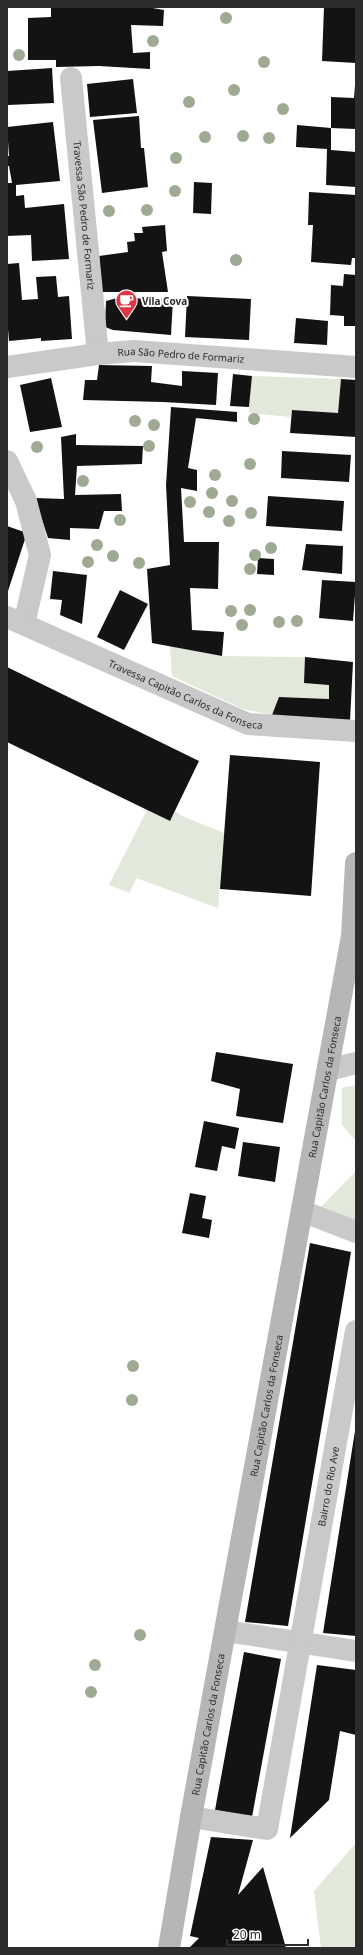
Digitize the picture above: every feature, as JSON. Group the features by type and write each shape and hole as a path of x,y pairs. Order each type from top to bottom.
{"main road":[{"name":"Rua Capitão Carlos da Fonseca","path":"169,1948 191,1817 352,936 356,863"}],"street":[{"name":"Travessa São Pedro de Formariz","path":"71,78 98,354"},
{"name":"Rua São Pedro de Formariz","path":"7,367 98,354 134,351 356,367"},
{"name":"Travessa Capitão Carlos da Fonseca","path":"7,461 26,502 40,555 15,620 248,724 356,731"},
{"path":"328,1070 356,1063"},
{"path":"302,1210 356,1232"},
{"name":"Bairro do Rio Ave","path":"191,1817 267,1829 356,1331"},
{"path":"225,1631 356,1651"}],"green space":[{"path":"252,376 341,379 338,413 292,410 291,417 249,413"},
{"path":"170,646 222,656 305,657 329,685 329,699 280,697 272,715 243,709 172,676"},
{"path":"147,810 169,821 175,811 182,816 224,833 218,908 136,878 130,893 109,885"},
{"path":"356,1085 356,1141 342,1125 342,1088"},
{"path":"356,1171 356,1222 319,1209"},
{"path":"356,1843 356,1948 321,1948 314,1891"}],"building":[{"path":"51,7 147,7 164,10 163,26 131,25 133,53 150,52 150,69 99,66 56,67 56,60 28,60 28,18 51,17"},
{"path":"324,7 356,7 356,63 322,61"},
{"path":"52,68 54,103 8,105 7,71"},
{"path":"133,79 137,113 90,117 87,84"},
{"path":"355,85 356,129 331,128 331,97 354,98"},
{"path":"139,116 141,148 144,148 148,187 102,193 93,120"},
{"path":"53,122 60,181 16,185 16,196 24,195 25,208 64,204 69,259 32,261 31,235 7,236 7,183 12,183 9,166 7,166 7,156 9,156 7,127"},
{"path":"297,125 331,128 331,150 356,152 356,187 326,185 327,149 296,147"},
{"path":"194,182 212,183 211,214 193,213"},
{"path":"309,192 356,195 356,258 352,258 351,265 311,262 313,225 308,225"},
{"path":"165,225 167,251 162,252 168,292 102,292 99,256 128,252 127,242 135,241 134,233 143,233 142,227"},
{"path":"19,263 22,300 38,299 36,277 56,276 58,297 69,296 72,339 41,341 41,338 9,341 7,317 7,264"},
{"path":"344,274 356,275 356,326 344,326 344,316 330,315 331,285 343,286"},
{"path":"187,296 251,299 249,340 185,337"},
{"path":"117,298 173,299 171,335 113,330 105,327 106,301"},
{"path":"296,318 328,321 327,345 294,343"},
{"path":"99,365 152,366 151,382 182,386 182,371 218,373 216,405 83,400 85,380 97,380"},
{"path":"233,374 252,376 249,407 230,406"},
{"path":"51,378 62,427 30,432 20,385"},
{"path":"341,379 356,380 356,437 290,433 292,410 338,413"},
{"path":"171,407 237,412 237,422 196,418 188,468 197,470 197,491 181,488 184,542 219,542 218,589 190,588 192,630 224,632 222,656 152,643 147,569 170,565 166,485"},
{"path":"76,434 76,445 143,446 142,464 77,466 75,495 121,494 122,511 104,511 99,529 70,528 70,540 48,538 35,498 64,499 61,437"},
{"path":"282,451 351,455 349,482 281,478"},
{"path":"268,496 344,501 342,531 266,526"},
{"path":"7,526 27,533 7,594"},
{"path":"306,544 343,546 342,574 302,570"},
{"path":"258,558 274,559 274,575 257,574"},
{"path":"53,571 87,575 82,624 60,615 62,600 50,599"},
{"path":"322,580 356,582 353,621 319,618"},
{"path":"120,590 148,604 124,650 97,637"},
{"path":"305,657 353,662 350,721 272,715 279,697 329,699 329,685 304,683"},
{"path":"7,667 199,761 170,821 7,742"},
{"path":"230,755 320,762 311,896 220,889"},
{"path":"216,1052 293,1064 283,1123 236,1116 240,1089 211,1081"},
{"path":"204,1121 239,1128 235,1149 222,1146 217,1171 195,1167"},
{"path":"243,1142 280,1147 275,1182 238,1176"},
{"path":"190,1193 206,1196 202,1218 212,1220 209,1238 182,1233"},
{"path":"310,1243 351,1252 288,1626 245,1622"},
{"path":"356,1431 356,1636 323,1633"},
{"path":"244,1652 281,1659 252,1817 215,1810"},
{"path":"317,1665 356,1670 356,1735 340,1731 329,1800 290,1838"},
{"path":"211,1837 253,1840 238,1895 263,1867 286,1948 189,1948 199,1938 190,1936"}],"place":[{"name":"Vila Cova","path":"126,320"}]}
